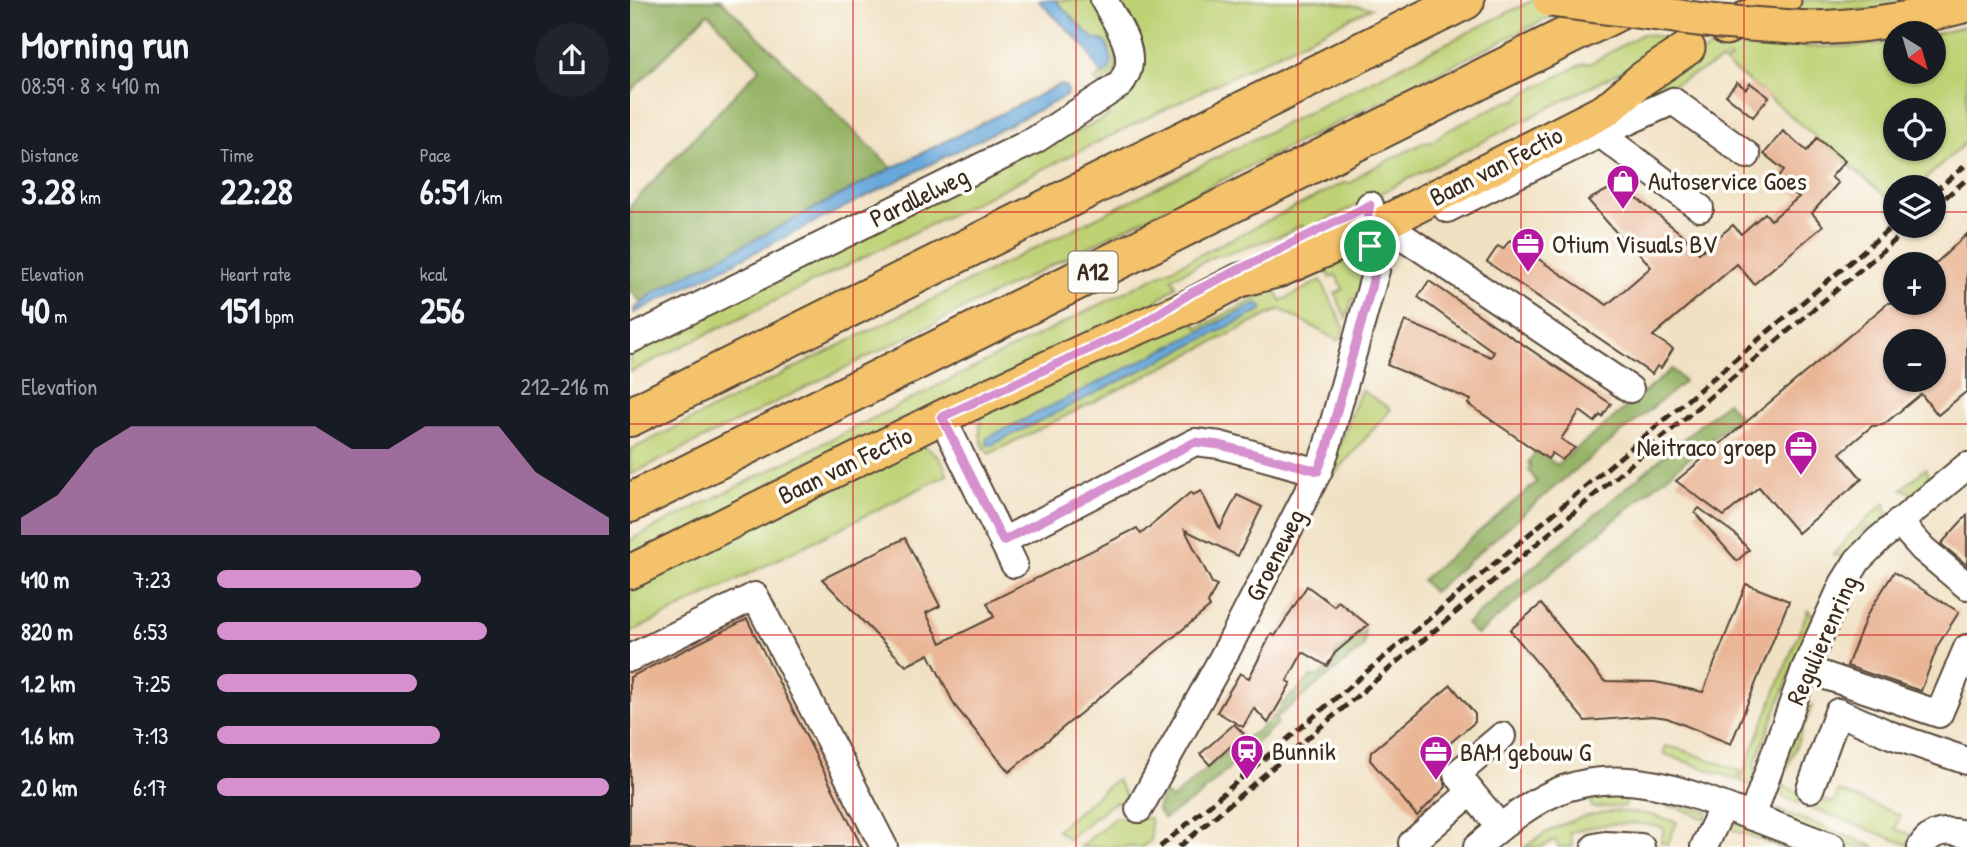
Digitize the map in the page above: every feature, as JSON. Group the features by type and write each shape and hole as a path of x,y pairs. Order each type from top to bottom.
{"highway":[{"path":"630,417 1465,0"},
{"name":"A12","path":"630,503 1640,0"}],"main road":[{"path":"1550,0 1720,22 1808,28 1850,27 1887,22 1927,16 1967,5"},
{"name":"Baan van Fectio","path":"630,572 942,417 1137,327 1188,307 1240,280 1280,270 1374,230 1606,110 1642,79 1688,48 1784,0"}],"street":[{"name":"Parallelweg","path":"630,340 1034,140 1121,84 1128,69 1129,54 1104,0"},
{"path":"1374,230 1673,101 1747,155"},
{"path":"1600,134 1700,208"},
{"path":"1374,230 1407,239 1630,389"},
{"name":"Groeneweg","path":"1139,809 1229,646 1318,471 1376,270 1374,230"},
{"path":"942,417 1009,553 1195,442 1220,445 1318,471"},
{"name":"Regulierenring","path":"1752,817 1805,669 1843,584 1858,560 1967,466"},
{"path":"1899,522 1923,549 1967,586"},
{"path":"630,658 755,596 884,847"},
{"path":"1805,669 1939,714 1967,648"},
{"path":"1797,694 1891,734 1967,761"},
{"path":"1810,789 1838,712"},
{"path":"1502,736 1457,774 1471,792 1493,839 1542,799 1564,789 1603,780 1660,785 1832,847"},
{"path":"1412,843 1471,792"},
{"path":"1704,847 1723,806"},
{"path":"1921,847 1926,839 1944,831 1967,835"},
{"path":"1595,847 1642,847"}],"green space":[{"path":"630,0 721,0 892,168 656,291 641,302 630,291 630,206 760,68 708,13 630,92 630,23 633,19 630,16"},
{"path":"1055,0 1095,0 1118,47 1115,73 1099,85 1094,80 1105,75 1112,61 1109,46 1086,32"},
{"path":"1115,0 1320,0 1371,8 630,372 630,350 1064,128 1073,134 1109,116 1105,105 1117,98"},
{"path":"1533,0 1584,0 630,475 630,450"},
{"path":"1807,0 1962,0 1934,7 1782,13"},
{"path":"1967,26 1967,141 1946,160 1946,98 1883,98 1883,161 1945,161 1930,175 1883,175 1883,194 1724,63 1731,60 1729,57 1586,128 1666,69 1726,41 1810,47 1883,43 1883,84 1946,84 1946,31"},
{"path":"1642,34 1683,40 1306,231 1302,225 1285,234 1221,256 1219,254 1172,278 1176,286 1142,313 630,561 630,540 1343,183 1351,183 1363,173 1423,143 1432,142 1443,133 1503,103 1517,100 1523,94 1584,63 1591,63"},
{"path":"1346,252 1360,264 1365,274 1358,297 1352,300 1346,318 1335,294 1343,289 1336,275 1330,278 1319,258"},
{"path":"1321,280 1344,327 1339,341 1280,309 989,454 983,444 980,434 981,412 1193,320 1198,328 1275,289 1281,301"},
{"path":"1672,369 1684,382 1552,489 1433,592 1422,580 1537,482 1528,470 1531,466 1528,463 1536,451 1557,465"},
{"path":"1361,390 1391,409 1333,476 1328,475"},
{"path":"1727,402 1739,416 1477,635 1466,624"},
{"path":"919,443 937,456 947,475 630,633 630,586"},
{"path":"1926,468 1929,475 1928,484 1914,494 1902,489"},
{"path":"1885,503 1888,515 1880,527 1868,527 1854,541 1855,551 1845,558 1833,555 1850,535"},
{"path":"1808,610 1813,616 1754,766 1758,777 1753,786 1740,781"},
{"path":"1365,630 1364,647 1275,719 1278,723 1199,796 1164,819 1157,809 1163,793 1172,799 1235,744 1256,732 1277,714 1282,704 1312,676 1319,676 1337,662 1334,655"},
{"path":"1812,706 1777,794 1773,793 1805,709"},
{"path":"1665,746 1741,771 1737,780 1664,754"},
{"path":"1116,779 1128,799 1126,803 1116,802 1108,806 1068,839 1057,830"},
{"path":"1784,786 1833,803 1839,791 1900,815 1895,829 1912,835 1908,845 1781,796"},
{"path":"1625,791 1626,806 1592,808 1589,793"},
{"path":"1632,792 1708,812 1706,819 1678,808 1637,800"},
{"path":"1776,809 1875,847 1852,847 1788,822"},
{"path":"1617,811 1647,814 1677,822 1668,844 1661,842 1664,828 1628,823 1570,833 1573,847 1559,847 1555,840 1542,847 1525,847 1568,822"},
{"path":"1116,817 1150,818 1151,840 1142,847 1080,847"},
{"path":"1726,820 1801,847 1778,847 1723,826"}],"water":[{"path":"1038,0 1055,0 1086,32 1095,39 1106,42 1112,61 1109,71 1101,75 1087,49"},
{"path":"1059,85 1065,86 1068,91 1066,96 634,313 634,309 656,291 892,168"},
{"path":"1257,303 1262,306 1262,310 992,445 987,445 987,438"}],"building":[{"path":"1737,82 1746,89 1750,83 1769,97 1753,117 1726,95"},
{"path":"1783,131 1807,151 1817,138 1845,161 1831,177 1838,183 1812,213 1823,226 1754,284 1737,264 1653,336 1673,349 1661,368 1657,366 1652,374 1487,262 1498,246 1503,249 1510,240 1607,305 1651,267 1624,235 1621,238 1588,200 1619,184 1684,236 1699,253 1733,225 1741,234 1765,213 1771,220 1799,197 1777,179 1784,170 1764,154"},
{"path":"1967,234 1967,391 1938,415 1921,394 1883,425 1872,426 1840,453 1862,479 1798,533 1759,487 1724,516 1676,481 1883,307 1883,315 1946,315 1946,254"},
{"path":"1429,281 1611,404 1595,422 1580,411 1561,439 1575,448 1562,460 1552,453 1548,459 1468,404 1471,400 1387,365 1405,321 1491,357 1494,352 1418,297"},
{"path":"1201,491 1220,529 1237,495 1262,507 1238,556 1185,530 1212,583 1217,585 1208,603 1210,607 1009,772 955,706 929,654 906,666 822,579 905,538 940,606 926,613 941,643 994,617 987,603 1137,528 1141,534 1191,492 1193,495"},
{"path":"1699,508 1735,534 1749,550 1737,561 1695,513"},
{"path":"1967,515 1967,565 1941,544"},
{"path":"1894,572 1959,612 1938,645 1921,691 1847,666 1867,615"},
{"path":"1746,584 1789,601 1731,744 1667,718 1653,716 1585,721 1510,630 1541,604 1604,681 1655,682 1703,692"},
{"path":"1307,586 1334,606 1338,601 1368,625 1335,653 1327,666 1303,652 1287,681 1291,683 1268,723 1254,708 1243,727 1217,712 1240,673 1249,678 1271,634 1275,636"},
{"path":"747,619 862,847 630,847 630,677"},
{"path":"1451,685 1475,714 1475,722 1430,760 1442,774 1446,787 1417,816 1370,760 1371,752"},
{"path":"1234,724 1244,734 1210,765 1200,754"}],"railway":[{"path":"1946,182 1967,164"},
{"path":"1946,197 1967,179"},
{"path":"1160,847 1883,234"},
{"path":"1179,847 1898,238"}],"place":[{"name":"Autoservice Goes","path":"1623,211"},
{"name":"Otium Visuals BV","path":"1528,274"},
{"name":"Neitraco groep","path":"1801,477"},
{"name":"Bunnik","path":"1247,781"},
{"name":"BAM gebouw G","path":"1436,782"}],"route":[{"path":"1370,205 1364,233 1370,246 1376,270 1318,471 1220,445 1195,442 1003,541 942,417 1137,327 1191,293 1370,205"}]}
